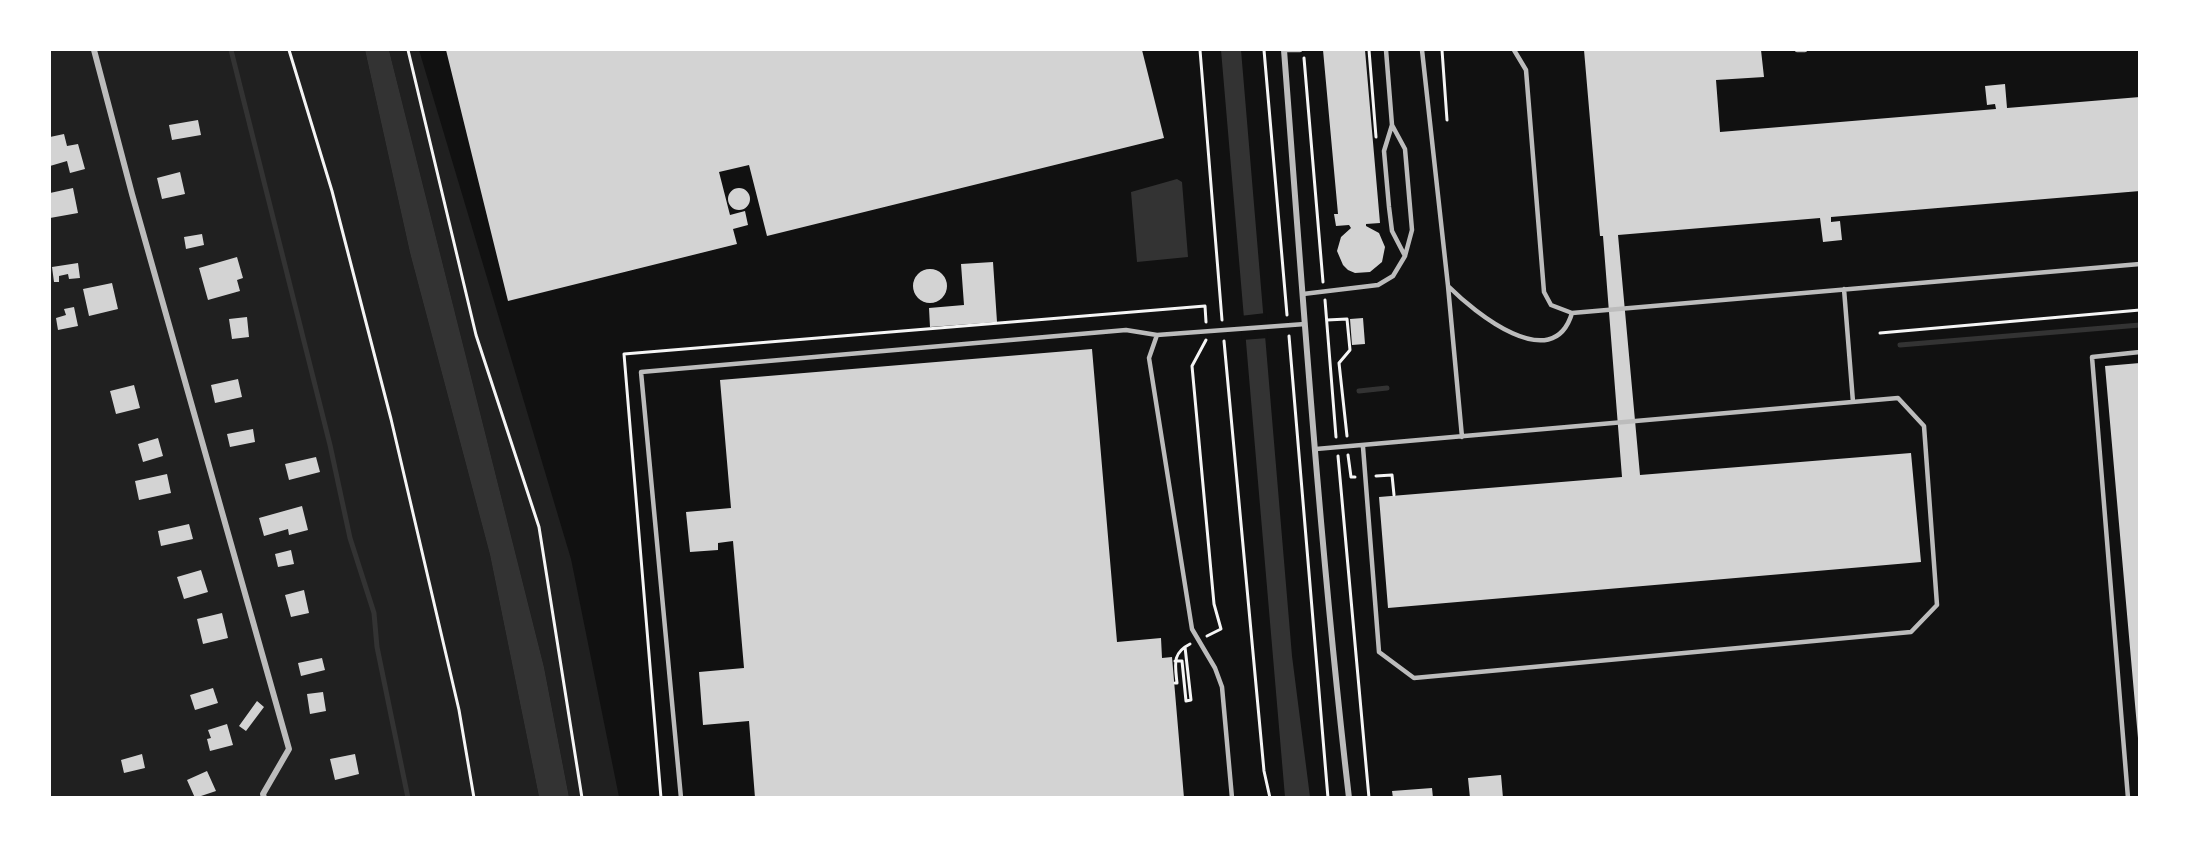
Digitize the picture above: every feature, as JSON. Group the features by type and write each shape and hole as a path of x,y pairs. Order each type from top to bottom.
{"street":[{"path":"94,50 132,194 289,749 263,794 264,798"},
{"path":"1284,50 1305,324 1337,691 1349,798"}],"lane":[{"path":"1284,50 1302,50"},
{"path":"1386,50 1392,125 1384,151 1389,207 1392,231 1405,256"},
{"path":"1422,50 1462,437"},
{"path":"1514,50 1526,70 1544,292 1551,305 1572,313 2139,264"},
{"path":"1797,50 1805,50"},
{"path":"1303,294 1378,285 1393,276 1405,256 1412,231 1405,149 1392,125"},
{"path":"1448,286 1467,305 1514,335 1529,340 1544,340 1559,334 1568,326 1572,313"},
{"path":"1844,289 1853,402"},
{"path":"681,798 642,372 1126,330 1157,334 1277,324 1305,324"},
{"path":"1157,334 1149,358 1192,629 1215,668 1222,687 1232,798"},
{"path":"2128,798 2092,357 2139,352"},
{"path":"1316,449 1363,447 1898,399 1924,426 1937,605 1911,632 1414,678 1379,652 1363,447"}],"path":[{"path":"289,50 332,191 391,419 459,710 474,798"},
{"path":"408,50 476,335 539,527 582,798"},
{"path":"1200,50 1263,760 1270,798"},
{"path":"1264,50 1328,798"},
{"path":"1302,50 1369,798"},
{"path":"1442,50 1448,120"},
{"path":"661,798 624,354 1204,306 1206,344 1192,366 1214,604 1221,629 1179,650 1175,662 1177,683 1174,683"},
{"path":"1880,333 2139,310"},
{"path":"1326,320 1347,319 1350,350 1339,363 1351,477 1392,475 1394,495"},
{"path":"1175,662 1182,661 1186,701 1191,700 1185,647"}],"shaded area":[{"path":"50,50 365,50 410,253 490,555 539,797 50,797"},
{"path":"365,50 389,50 544,667 569,797 539,797 490,555 410,253"},
{"path":"389,50 419,50 571,559 619,797 569,797 544,667"},
{"path":"1221,50 1241,50 1292,656 1310,797 1285,797"},
{"path":"1177,179 1182,182 1188,257 1137,262 1131,192"}],"pier":[{"path":"1266,313 1268,338 1242,340 1240,316"}],"building":[{"path":"446,50 1142,50 1164,138 767,236 749,165 719,172 730,215 745,211 748,225 733,229 737,244 508,301"},
{"path":"1323,50 1365,50 1380,223 1366,224 1366,226 1379,233 1385,247 1382,262 1370,272 1355,273 1348,270 1343,265 1337,251 1341,237 1351,228 1349,225 1336,226 1334,214 1338,214"},
{"path":"1584,50 1761,50 1764,77 1716,80 1720,132 1996,109 1995,104 1987,105 1985,86 2005,84 2007,108 2140,97 2140,191 1831,217 1831,222 1840,221 1842,240 1823,242 1820,218 1618,235 1640,475 1911,453 1921,562 1388,608 1379,497 1622,477 1603,236 1600,236"},
{"path":"198,120 201,135 172,140 169,125"},
{"path":"64,134 67,146 78,144 85,169 70,173 67,161 50,166 50,137"},
{"path":"180,172 185,194 162,199 157,178"},
{"path":"73,188 78,213 50,218 50,193"},
{"path":"739,188 749,195 750,199 743,209 739,210 729,203 728,199 735,189"},
{"path":"202,234 204,245 186,249 184,237"},
{"path":"237,257 243,278 237,280 240,291 208,300 199,268"},
{"path":"993,262 997,322 930,327 929,308 964,305 961,264"},
{"path":"78,263 80,278 69,279 68,274 59,276 59,282 54,282 52,267"},
{"path":"930,269 942,274 947,286 942,298 930,303 918,298 913,286 918,274"},
{"path":"112,283 118,309 89,316 83,289"},
{"path":"74,307 78,326 58,330 56,318 66,315 64,309"},
{"path":"247,317 249,337 232,339 229,319"},
{"path":"1363,318 1365,344 1352,345 1350,319"},
{"path":"1092,349 1117,642 1161,638 1162,658 1172,657 1184,798 755,798 749,721 703,725 699,672 744,668 733,541 718,543 718,550 690,552 686,512 731,508 720,380"},
{"path":"2140,363 2140,738 2138,738 2105,366"},
{"path":"238,379 242,397 215,403 211,385"},
{"path":"134,385 140,408 116,414 110,391"},
{"path":"253,429 255,442 230,447 227,434"},
{"path":"158,438 163,456 143,462 138,444"},
{"path":"316,457 320,472 289,480 285,464"},
{"path":"167,474 171,493 139,500 135,481"},
{"path":"302,506 308,530 289,535 288,529 264,536 259,518"},
{"path":"189,524 193,539 161,546 158,531"},
{"path":"291,550 294,564 278,567 275,554"},
{"path":"201,570 208,592 184,599 177,577"},
{"path":"304,590 309,613 291,617 285,595"},
{"path":"222,613 228,638 203,644 197,619"},
{"path":"322,658 325,670 301,676 298,663"},
{"path":"213,688 218,703 195,710 190,695"},
{"path":"323,692 326,711 310,714 307,694"},
{"path":"257,701 264,707 246,731 239,726"},
{"path":"227,724 233,745 210,751 207,739 211,738 208,730"},
{"path":"142,754 145,768 124,773 121,760"},
{"path":"355,754 359,774 335,780 330,759"},
{"path":"207,771 216,791 195,798 187,780"},
{"path":"1501,775 1503,798 1470,798 1468,778"},
{"path":"1432,788 1433,798 1393,798 1392,791"}],"waterway":[{"path":"231,50 330,445 350,538 374,613 377,647 408,798"},
{"path":"1900,345 2140,325"},
{"path":"1359,391 1387,388"}]}
